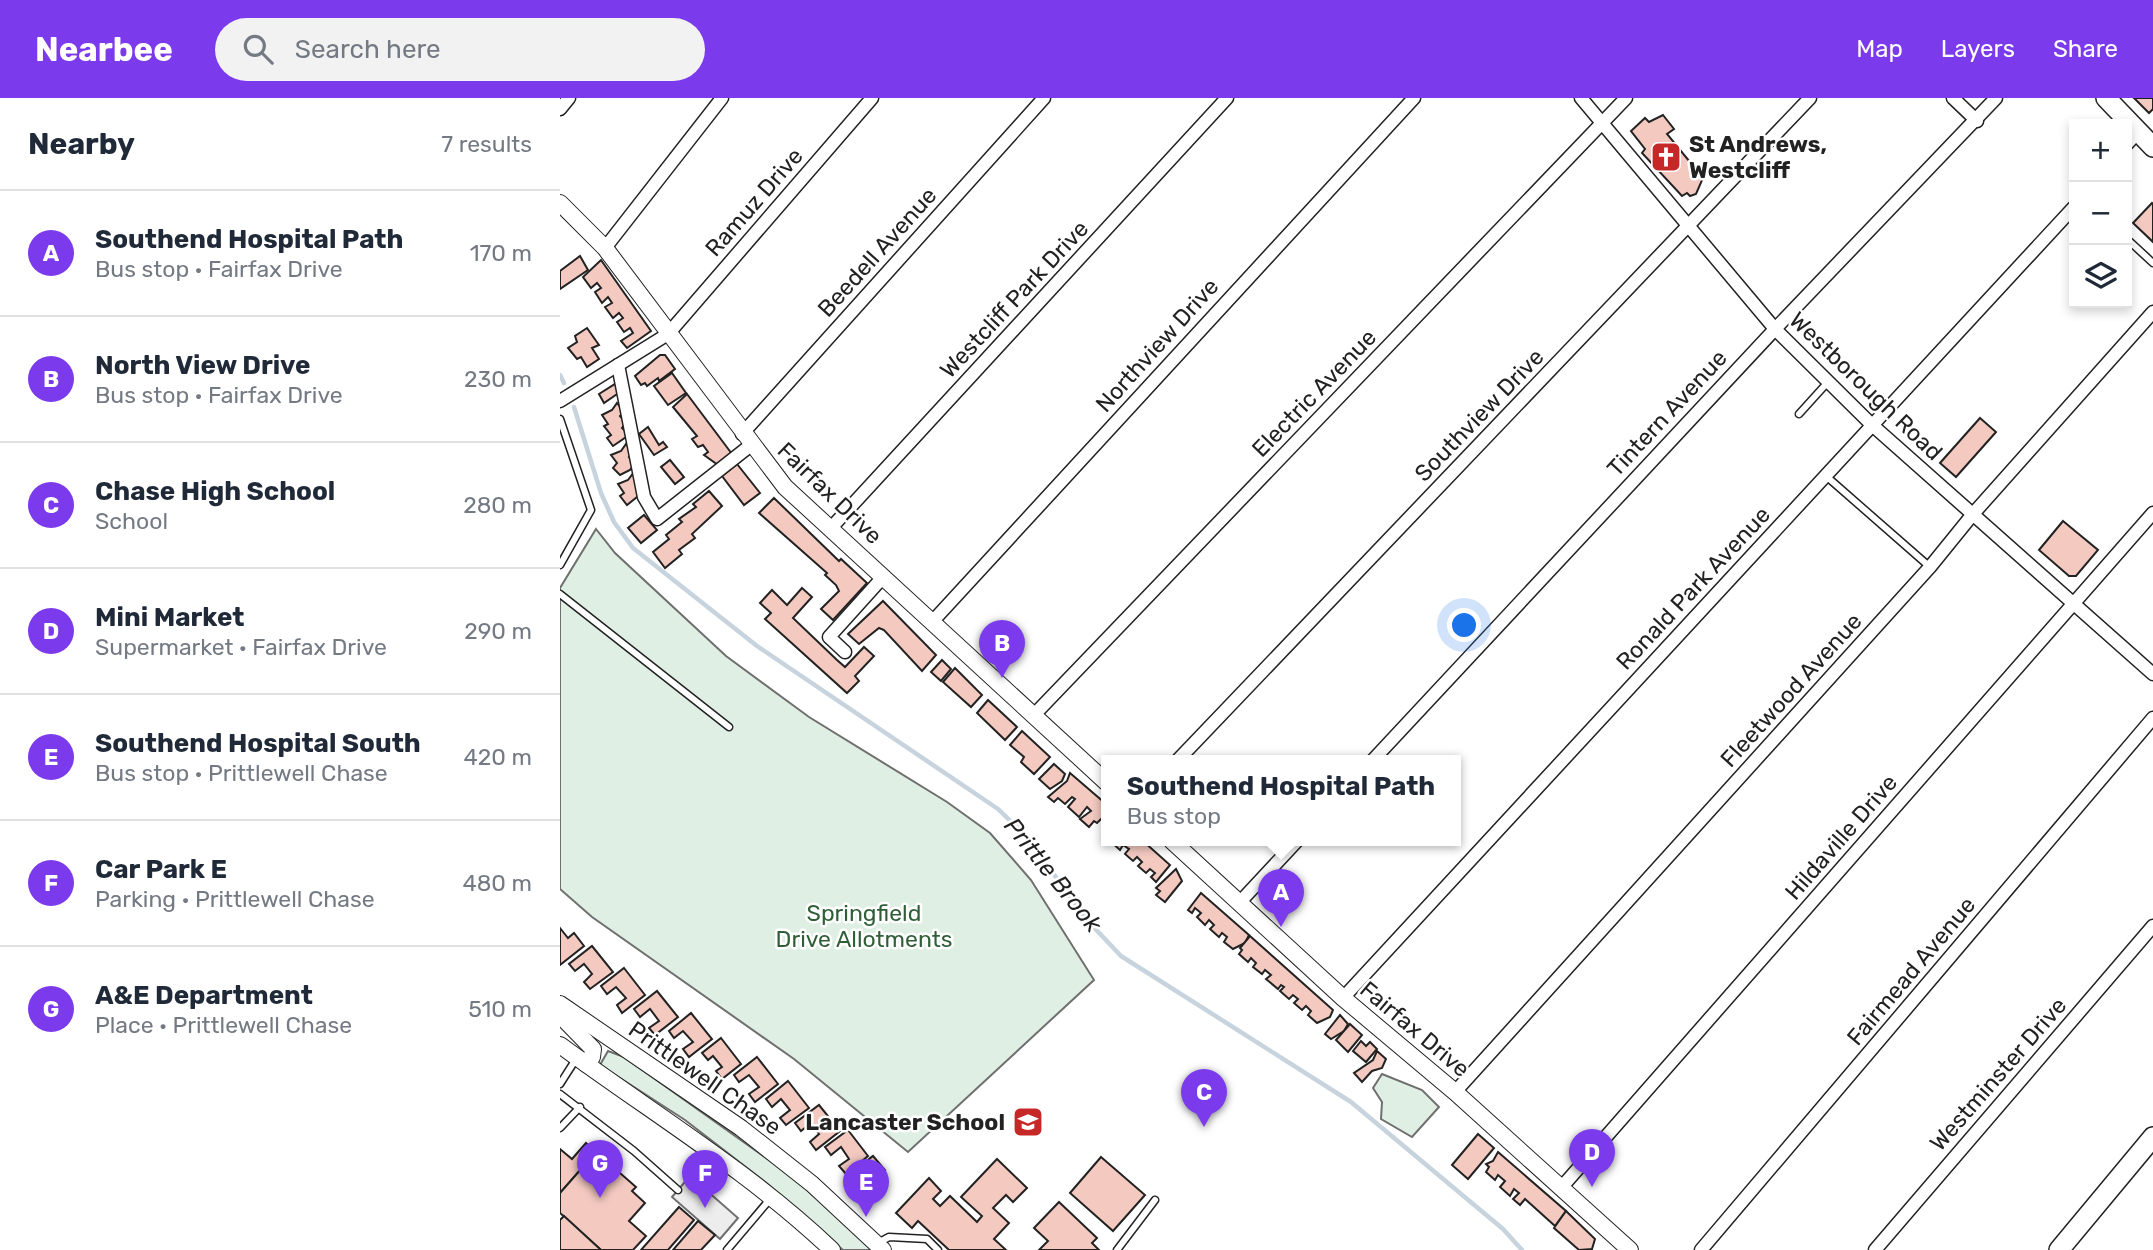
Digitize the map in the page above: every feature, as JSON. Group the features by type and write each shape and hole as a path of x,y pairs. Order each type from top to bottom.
{"main road":[{"path":"2106,98 2120,119"},
{"path":"2132,138 2153,147"},
{"path":"2059,1250 2153,1137"}],"street":[{"path":"560,110 569,98"},
{"path":"605,248 722,98"},
{"name":"Ramuz Drive","path":"560,401 668,334 872,98"},
{"name":"Beedell Avenue","path":"618,365 644,497 657,519 746,439 1044,98"},
{"name":"Westcliff Park Drive","path":"831,528 1227,98"},
{"name":"Northview Drive","path":"933,621 1414,98"},
{"name":"Westborough Road","path":"1581,98 1774,329 1871,424 2153,674"},
{"name":"Electric Avenue","path":"1033,716 1626,98"},
{"name":"Southview Drive","path":"1183,755 1810,98"},
{"path":"1954,98 1977,121"},
{"name":"Tintern Avenue","path":"1378,755 1774,329 1977,121 1996,98"},
{"name":"Fairfax Drive","path":"560,203 605,248 746,439 785,486 1101,777"},
{"name":"Ronald Park Avenue","path":"1343,998 2069,212"},
{"name":"Fleetwood Avenue","path":"1455,1092 1930,567 1973,514 2153,312"},
{"name":"Hildaville Drive","path":"1561,1188 2153,513"},
{"path":"845,652 829,637 884,576"},
{"name":"Fairmead Avenue","path":"1701,1250 2153,718"},
{"name":"Fairfax Drive","path":"1178,846 1343,998 1455,1092 1630,1250"},
{"path":"1240,902 1292,846"},
{"name":"Westminster Drive","path":"1875,1250 2153,926"},
{"name":"Prittlewell Chase","path":"560,1004 741,1128 812,1184 880,1247"},
{"path":"560,1015 591,1045 592,1058 578,1065"},
{"path":"591,1045 601,1041 616,1044"},
{"path":"560,1045 578,1065 690,1135 772,1197 831,1250"}],"lane":[{"path":"2132,244 2153,263"},
{"path":"1799,414 1828,382"},
{"path":"560,419 591,510 560,565"},
{"path":"1825,475 1930,567"},
{"path":"560,594 729,727"},
{"path":"560,1084 578,1065"},
{"path":"560,1094 580,1107 678,1191"},
{"path":"560,1128 580,1107"},
{"path":"727,1250 772,1197"},
{"path":"1117,1250 1154,1200"},
{"path":"880,1247 889,1237 927,1239 938,1250"}],"green space":[{"name":"Springfield Drive Allotments","path":"596,529 615,553 726,656 809,717 947,802 990,833 1031,880 1094,980 908,1152 794,1059 592,917 560,889 560,588"},
{"path":"608,1051 624,1057 793,1177 873,1250 843,1250 769,1185 685,1120 600,1065"},
{"path":"1382,1074 1422,1090 1439,1107 1412,1137 1381,1119 1382,1102 1373,1088"}],"shaded area":[{"path":"690,1176 738,1218 720,1239 672,1197"}],"building":[{"path":"2134,98 2153,98 2153,109 2149,113"},
{"name":"St Andrews, Westcliff","path":"1663,115 1674,129 1667,134 1703,178 1696,194 1690,196 1687,193 1682,196 1642,153 1645,149 1631,131 1645,118 1649,122"},
{"path":"2153,204 2153,242 2133,223"},
{"path":"580,256 588,270 560,289 560,271"},
{"path":"601,260 651,331 627,348 621,341 633,333 630,328 624,332 617,322 623,318 619,313 613,318 605,307 612,303 608,297 602,303 595,292 601,288 597,283 591,288 583,277"},
{"path":"587,328 599,345 592,348 599,359 587,367 581,357 577,359 568,348 577,342 575,336"},
{"path":"660,355 665,355 675,369 659,381 658,378 647,386 645,383 641,385 635,376"},
{"path":"672,373 686,393 668,405 654,386"},
{"path":"615,384 620,392 604,403 599,394"},
{"path":"687,394 732,454 718,465 704,455 708,452 703,445 698,447 692,439 697,436 673,407"},
{"path":"617,403 624,412 620,416 626,423 622,428 629,435 613,446 607,438 611,435 604,426 608,424 602,415 612,410"},
{"path":"1980,418 1996,432 1956,477 1940,463"},
{"path":"648,427 659,445 663,442 667,447 654,455 639,434"},
{"path":"626,444 633,453 629,457 635,464 620,475 613,468 617,463 611,455 621,451"},
{"path":"670,460 684,477 675,484 661,467"},
{"path":"737,464 760,493 744,505 722,476"},
{"path":"634,472 642,493 627,505 620,496 624,493 618,484 628,480"},
{"path":"709,491 722,506 692,534 695,538 679,550 682,554 665,568 653,552 669,539 666,535 682,522 679,519 696,507 693,504"},
{"path":"774,498 839,561 841,559 867,583 833,620 821,609 839,591 836,585 825,575 827,573 759,513"},
{"path":"644,515 657,530 641,543 628,528"},
{"path":"2063,521 2098,550 2076,576 2069,576 2039,550"},
{"path":"802,588 812,597 793,618 837,660 845,667 864,647 874,656 855,676 859,681 847,693 765,619 771,613 760,603 772,590 787,605"},
{"path":"883,601 936,655 922,671 884,630 879,628 859,644 848,634"},
{"path":"942,660 951,669 941,681 931,672"},
{"path":"955,668 982,695 971,707 943,682"},
{"path":"988,700 1017,727 1005,740 977,713"},
{"path":"1022,731 1050,757 1034,774 1021,762 1024,757 1010,745"},
{"path":"1054,764 1065,774 1062,781 1050,789 1039,779"},
{"path":"1070,773 1101,800 1101,819 1097,823 1094,821 1089,827 1080,819 1091,811 1087,807 1079,817 1068,807 1075,799 1072,797 1065,804 1058,798 1054,802 1048,797 1067,781"},
{"path":"1124,846 1149,846 1170,865 1156,882 1151,877 1155,873 1150,869 1146,873 1138,866 1142,862 1137,857 1133,861 1125,854 1129,849"},
{"path":"1176,869 1182,881 1165,902 1156,895 1160,891 1156,888"},
{"path":"1201,893 1249,935 1245,943 1233,949 1224,942 1227,937 1222,933 1219,937 1210,929 1214,925 1209,920 1205,925 1197,917 1201,913 1195,908 1192,913 1188,910"},
{"path":"560,928 568,938 574,933 584,946 560,965"},
{"path":"1250,936 1333,1010 1330,1017 1317,1023 1308,1015 1311,1011 1306,1006 1302,1010 1294,1003 1298,999 1293,995 1289,999 1280,991 1284,987 1281,985 1278,989 1266,979 1271,975 1265,970 1262,974 1253,967 1256,963 1251,958 1248,962 1239,954 1242,950 1240,948"},
{"path":"592,946 613,972 590,989 584,982 592,974 584,964 575,971 569,964"},
{"path":"624,968 645,995 622,1013 617,1005 626,998 616,987 607,994 601,986"},
{"path":"657,991 678,1017 655,1035 649,1028 659,1021 650,1009 640,1017 634,1009"},
{"path":"691,1013 712,1039 689,1057 683,1049 693,1042 683,1031 674,1038 669,1031"},
{"path":"1340,1015 1348,1024 1344,1031 1331,1039 1325,1034"},
{"path":"1350,1024 1362,1035 1348,1052 1336,1040"},
{"path":"721,1038 741,1064 722,1079 716,1071 722,1067 713,1056 708,1060 702,1053"},
{"path":"1361,1041 1366,1046 1370,1042 1377,1049 1366,1062 1353,1051"},
{"path":"1377,1051 1386,1059 1382,1068 1372,1071 1362,1082 1354,1073 1373,1060"},
{"path":"757,1057 778,1084 755,1102 749,1094 759,1087 749,1075 739,1082 734,1075"},
{"path":"788,1081 809,1108 786,1125 780,1118 790,1110 781,1099 772,1107 766,1099"},
{"path":"819,1105 840,1131 816,1150 810,1142 819,1134 811,1123 801,1131 795,1123"},
{"path":"848,1130 868,1156 846,1174 839,1166 849,1159 841,1147 831,1155 825,1147"},
{"path":"1478,1134 1494,1148 1468,1179 1452,1165"},
{"path":"586,1143 596,1152 560,1193 560,1149 572,1159"},
{"path":"596,1152 636,1187 632,1191 645,1203 629,1221 646,1236 633,1250 601,1250 560,1213 560,1193"},
{"path":"1498,1152 1566,1211 1555,1226 1525,1199 1520,1205 1513,1199 1519,1193 1514,1189 1510,1196 1500,1187 1505,1181 1498,1175 1495,1180 1486,1172 1489,1167 1486,1164 1493,1161"},
{"path":"873,1156 885,1170 871,1181 865,1174 856,1181 850,1174"},
{"path":"1101,1157 1145,1195 1113,1231 1070,1193"},
{"path":"997,1159 1027,1188 1013,1202 1006,1195 993,1208 1009,1223 994,1239 1006,1250 949,1250 918,1221 912,1228 896,1213 929,1178 941,1191 933,1199 940,1206 950,1196 977,1222 982,1216 961,1197"},
{"path":"1059,1202 1097,1238 1092,1243 1099,1250 1039,1250 1048,1241 1034,1228"},
{"path":"679,1207 694,1220 668,1250 641,1250"},
{"path":"1566,1211 1595,1239 1592,1249 1579,1250 1554,1228"},
{"path":"564,1216 601,1250 560,1250 560,1220"},
{"path":"698,1221 715,1235 701,1250 673,1250"}],"waterway":[{"name":"Prittle Brook","path":"560,375 564,383"},
{"name":"Prittle Brook","path":"574,407 601,493 614,522 633,548 757,646 998,809 1026,836 1087,920 1121,956 1351,1102 1503,1229 1522,1250"}],"place":[{"name":"St Andrews, Westcliff","path":"1666,157"},
{"name":"North View Drive","path":"1002,678"},
{"name":"Southend Hospital Path","path":"1281,927"},
{"name":"Lancaster School","path":"1028,1122"},
{"name":"Chase High School","path":"1204,1127"},
{"name":"Mini Market","path":"1592,1187"},
{"name":"A&E Department","path":"600,1198"},
{"name":"Car Park E","path":"705,1208"},
{"name":"Southend Hospital South","path":"866,1217"}]}
